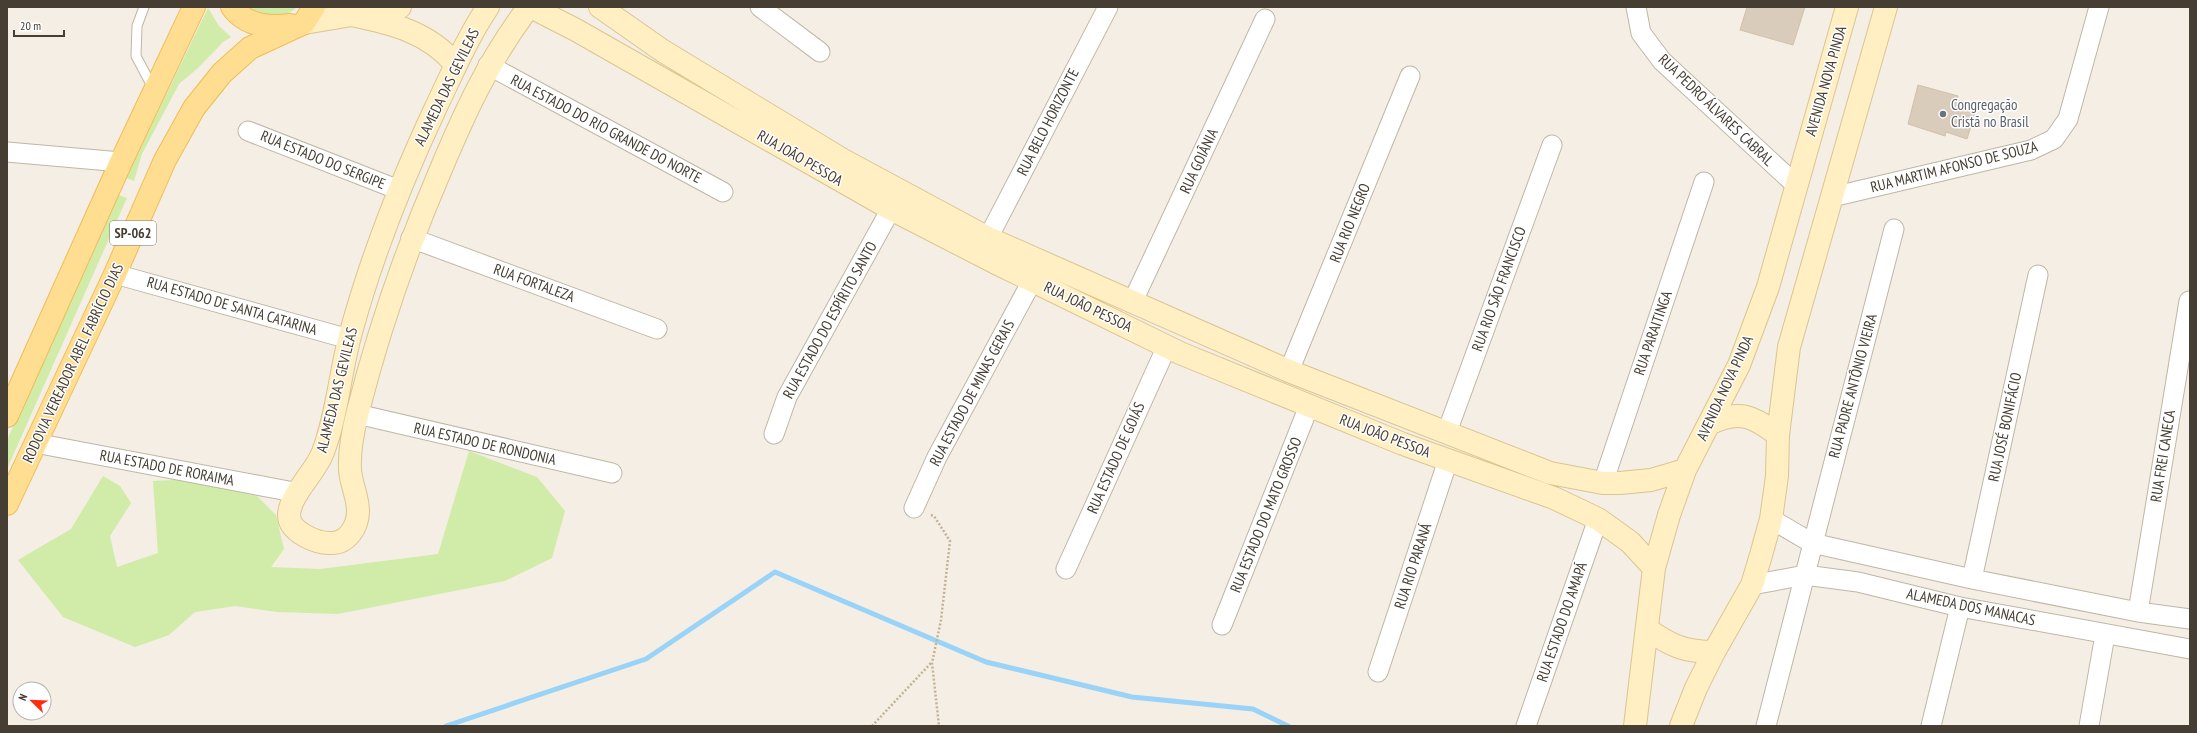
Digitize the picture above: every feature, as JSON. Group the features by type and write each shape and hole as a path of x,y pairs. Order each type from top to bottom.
{"main road":[{"name":"SP-062","path":"7,416 121,162 194,7"},
{"path":"232,7 237,14 259,26 274,27 309,15"},
{"name":"RODOVIA VEREADOR ABEL FABRÍCIO DIAS","path":"7,504 115,274 165,160 194,108 222,73 250,48 309,15"}],"street":[{"path":"309,15 351,15 400,7"},
{"name":"ALAMEDA DAS GEVILEAS","path":"488,7 456,65 398,190 372,263 349,339 338,398 323,454 299,493 289,513 290,521 296,530 310,538 329,543 342,541 350,535 355,525 358,511 350,473 350,450 357,414 383,321 411,238 463,118 488,65 533,9"},
{"path":"503,7 513,11 533,9"},
{"name":"RUA JOÃO PESSOA","path":"600,7 663,51 844,160 988,238 1289,371 1550,473 1603,483 1652,480 1685,470"},
{"path":"760,7 820,52"},
{"name":"RUA BELO HORIZONTE","path":"988,238 1108,7"},
{"name":"RUA PEDRO ÁLVARES CABRAL","path":"1636,7 1641,33 1662,61 1796,185"},
{"name":"AVENIDA NOVA PINDA","path":"1635,726 1654,568 1685,470 1739,365 1768,287 1847,7"},
{"path":"1681,726 1696,688 1714,652 1752,585 1771,519 1777,476 1778,435 1789,347 1886,7"},
{"name":"RUA MARTIM AFONSO DE SOUZA","path":"1832,197 2031,150 2054,139 2068,119 2099,7"},
{"name":"RUA JOÃO PESSOA","path":"533,9 576,30 890,209 1032,280 1167,346 1309,406 1448,460 1554,498 1598,519 1630,542 1654,568"},
{"path":"351,15 375,20 428,39 444,51 456,65"},
{"name":"RUA GOIÂNIA","path":"1132,302 1265,19"},
{"name":"RUA ESTADO DO RIO GRANDE DO NORTE","path":"488,65 723,192"},
{"name":"RUA RIO NEGRO","path":"1289,371 1410,76"},
{"name":"RUA ESTADO DO SERGIPE","path":"248,131 398,190"},
{"name":"RUA RIO SÃO FRANCISCO","path":"1447,432 1552,145"},
{"path":"7,152 121,162"},
{"name":"RUA PARAITINGA","path":"1603,483 1704,182"},
{"name":"RUA ESTADO DO ESPÍRITO SANTO","path":"774,434 787,396 890,209"},
{"name":"RUA PADRE ANTÔNIO VIEIRA","path":"1766,726 1894,229"},
{"name":"RUA FORTALEZA","path":"411,238 657,329"},
{"name":"RUA ESTADO DE SANTA CATARINA","path":"115,274 349,339"},
{"name":"RUA JOSÉ BONIFÁCIO","path":"1972,579 2038,275"},
{"name":"RUA ESTADO DE MINAS GERAIS","path":"914,508 937,457 1032,280"},
{"name":"RUA FREI CANECA","path":"2138,612 2188,301"},
{"name":"RUA ESTADO DE GOIÁS","path":"1066,569 1167,346"},
{"name":"RUA ESTADO DO MATO GROSSO","path":"1222,625 1309,406"},
{"name":"RUA ESTADO DE RONDONIA","path":"357,414 612,473"},
{"path":"1709,424 1724,416 1741,416 1766,426 1778,435"},
{"name":"RUA ESTADO DE RORAIMA","path":"35,443 299,493"},
{"name":"RUA RIO PARANÁ","path":"1378,672 1448,460"},
{"name":"RUA ESTADO DO AMAPÁ","path":"1526,726 1598,519"},
{"name":"ALAMEDA DOS MANACAS","path":"1771,519 1812,543 1972,579 2138,612 2190,619"},
{"name":"ALAMEDA DOS MANACAS","path":"1752,585 1805,575 1858,582 1960,607 2105,635 2190,648"},
{"path":"1931,726 1960,607"},
{"path":"1647,629 1667,643 1682,649 1714,652"},
{"path":"2089,726 2105,635"}],"lane":[{"path":"144,7 136,26 136,56 155,91"}],"path":[{"path":"914,508 934,516 950,541 941,620 932,663 939,726"},
{"path":"872,726 932,663"}],"green space":[{"path":"250,7 297,7 286,14 268,17 261,15"},
{"path":"208,8 219,26 231,37 223,42 198,68 179,84 142,154 134,181 126,178"},
{"path":"119,195 127,198 7,469 7,440"},
{"path":"469,451 537,477 565,511 552,558 505,581 338,614 277,612 235,606 195,612 169,635 135,647 63,617 18,560 71,529 103,476 120,486 131,503 110,536 117,567 158,553 153,481 196,479 257,496 276,515 284,549 271,567 320,569 438,554"}],"building":[{"path":"1747,7 1805,7 1793,45 1740,30"},
{"name":"Congregação Cristã no Brasil","path":"1918,85 1958,96 1956,100 1977,106 1967,139 1946,132 1945,136 1908,124"}],"waterway":[{"path":"446,726 646,659 775,572 986,662 1132,697 1253,709 1288,726"}],"place":[{"name":"Congregação Cristã no Brasil","path":"1943,114"}]}
